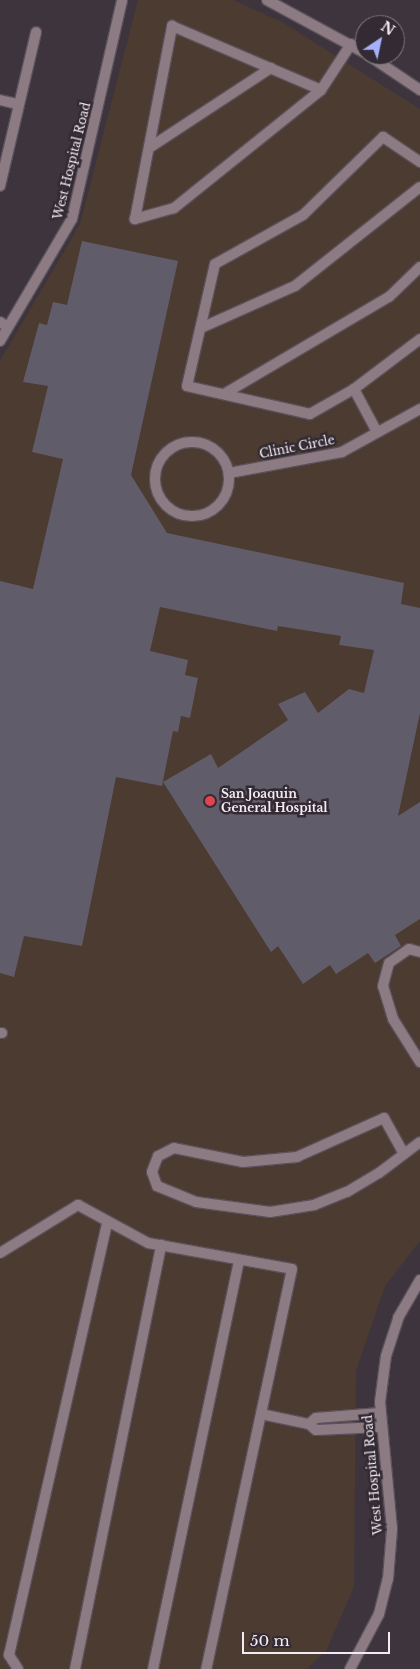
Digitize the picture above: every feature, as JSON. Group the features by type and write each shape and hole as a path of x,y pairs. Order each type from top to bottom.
{"street":[{"name":"West Hospital Road","path":"0,341 4,324 72,219 122,0"},
{"path":"267,0 355,47"},
{"path":"321,90 172,26 135,219 174,208 321,90 351,44"},
{"path":"0,186 17,104 36,32"},
{"path":"382,65 420,90"},
{"path":"149,148 271,68"},
{"path":"0,100 17,104"},
{"path":"420,162 383,137 303,215 215,264 187,386 310,414 354,389 420,339"},
{"path":"200,328 295,286 420,187"},
{"path":"224,394 389,297 420,267"},
{"path":"354,389 377,432"},
{"name":"Clinic Circle","path":"229,473 342,452 420,409"},
{"path":"184,442 212,448 229,473 225,498 200,515 170,509 155,488 160,459 184,442"},
{"path":"420,952 409,949 389,964 383,986 393,1019 420,1062"},
{"path":"404,1154 384,1118 297,1157 243,1162 174,1148 158,1156 152,1172 157,1186 196,1202 270,1212 314,1205 347,1192 404,1154 420,1142"},
{"path":"0,1253 78,1205 148,1243 292,1269 206,1669"},
{"path":"18,1669 9,1655 108,1221"},
{"path":"75,1669 162,1245"},
{"path":"152,1669 240,1260"},
{"name":"West Hospital Road","path":"350,1669 379,1614 388,1578 392,1529 380,1413 386,1356 398,1318 420,1280"},
{"path":"309,1424 316,1418 380,1413"},
{"path":"261,1414 309,1424 316,1430 381,1427"}],"shaded area":[{"name":"San Joaquin General Hospital","path":"138,0 233,0 282,22 420,109 420,1241 385,1286 356,1371 354,1587 326,1651 307,1669 0,1669 0,361 80,224"}],"building":[{"path":"82,241 178,261 131,475 167,533 404,583 401,604 420,608 420,713 398,816 420,802 420,919 395,935 401,946 375,963 368,953 336,974 330,965 303,984 278,946 271,952 163,782 211,754 218,768 288,720 278,704 305,692 318,713 349,689 364,693 374,650 339,645 341,636 278,626 277,631 160,607 150,651 188,660 185,675 198,678 190,718 181,716 178,732 173,731 162,786 116,777 82,946 24,936 14,977 0,973 0,581 33,589 63,459 32,452 48,386 23,382 39,323 47,325 53,302 67,305"}],"place":[{"name":"San Joaquin General Hospital","path":"210,801"}]}
